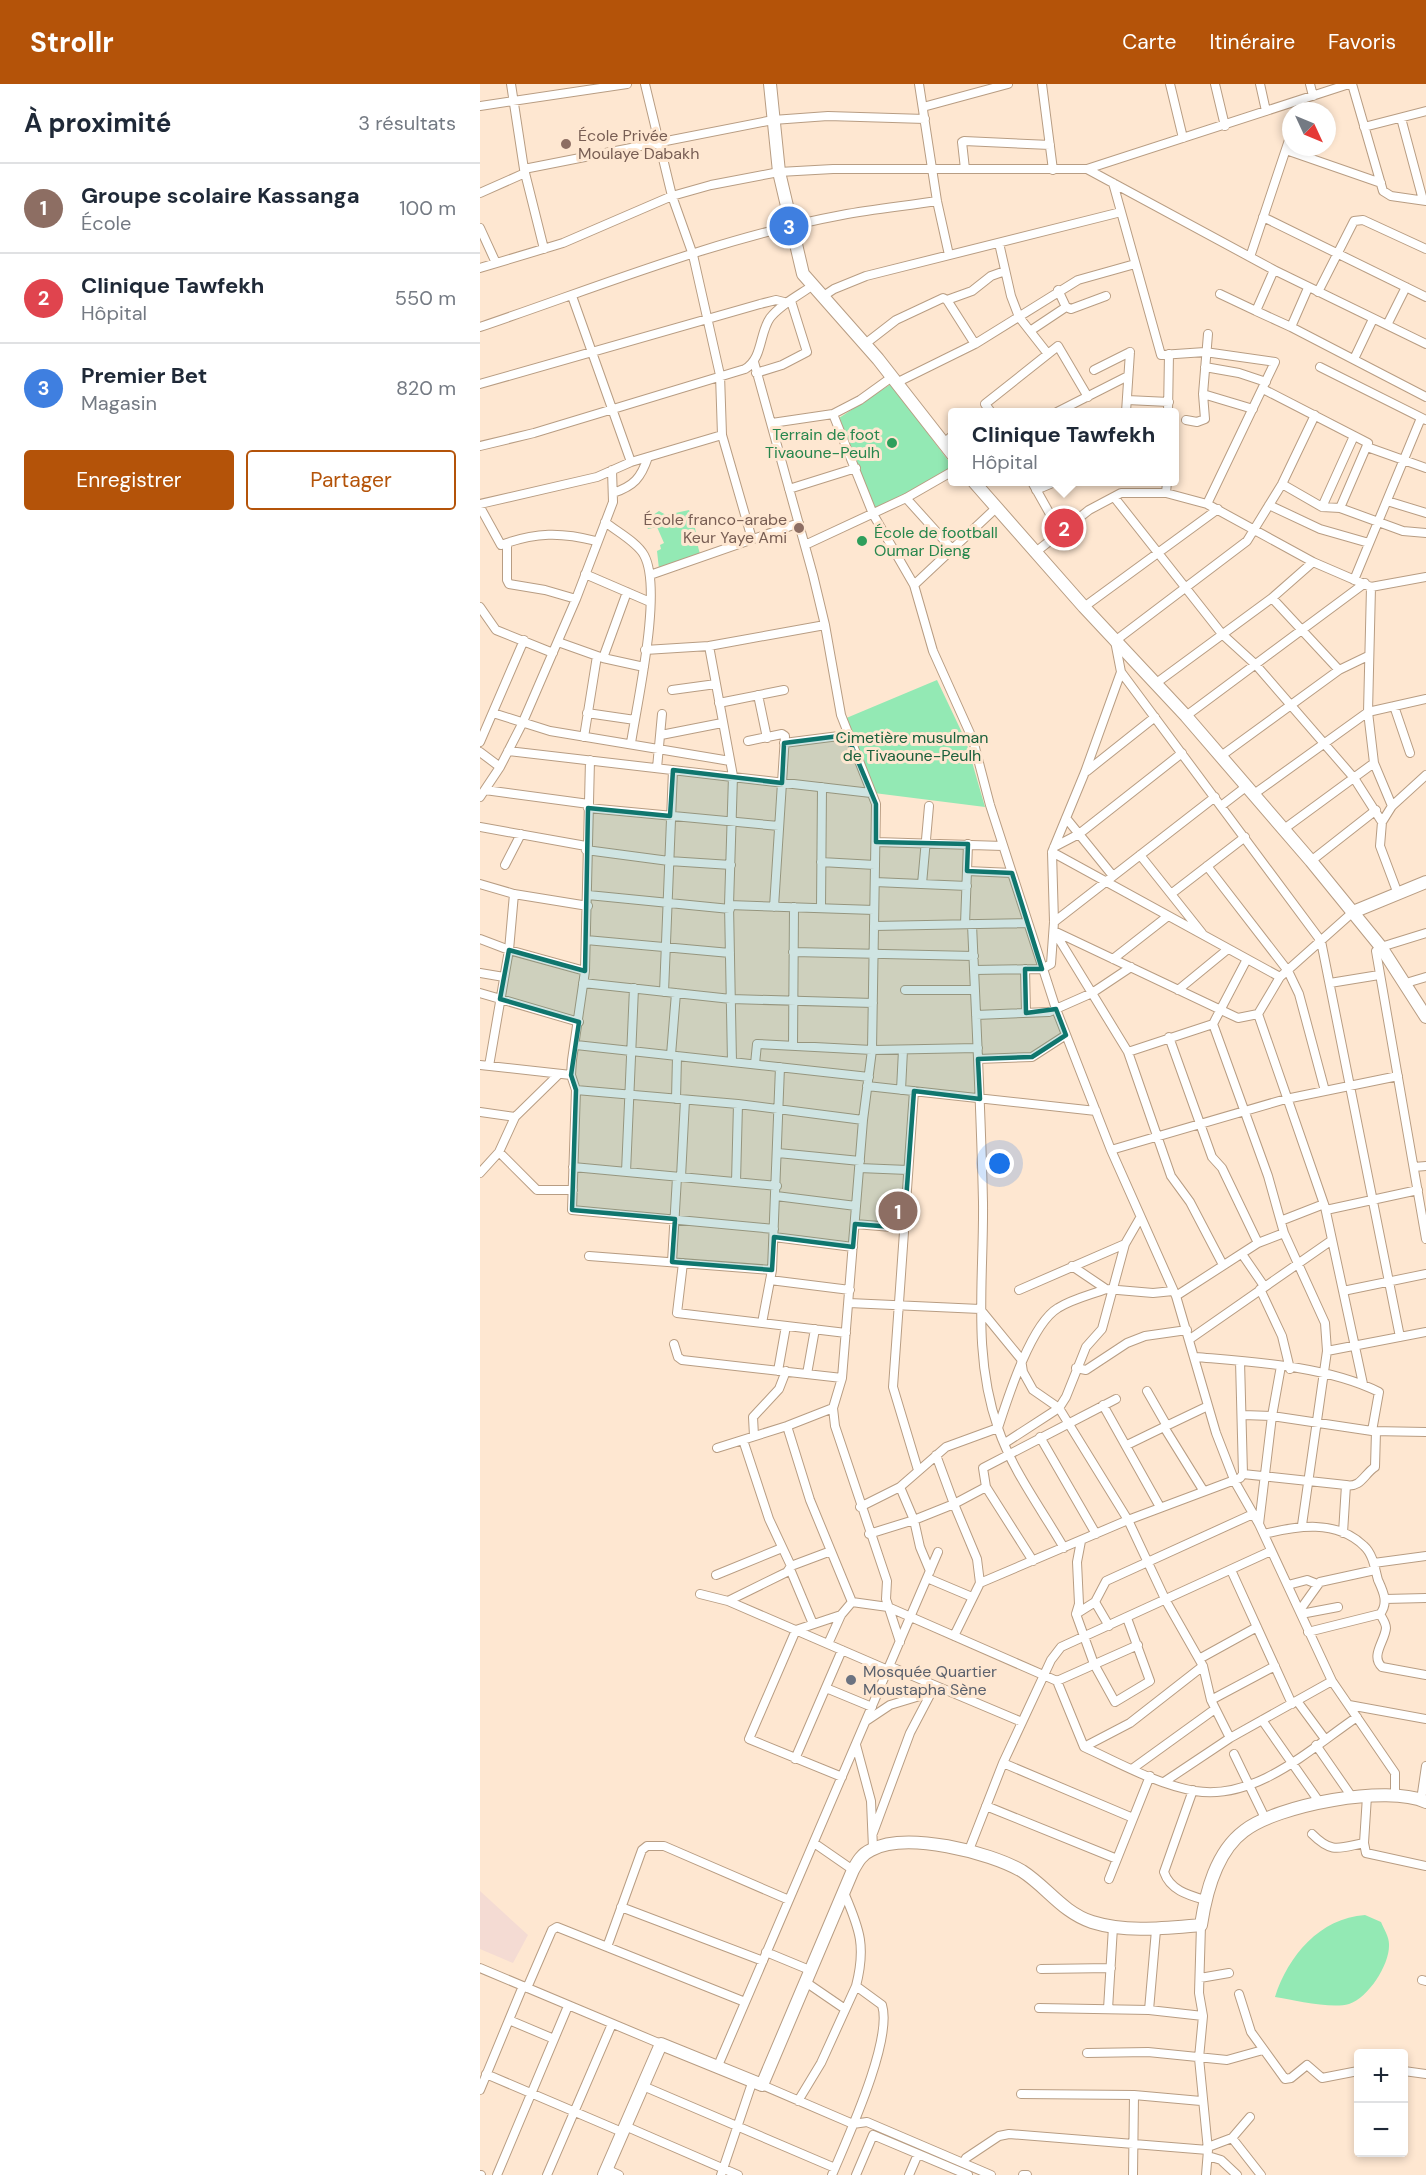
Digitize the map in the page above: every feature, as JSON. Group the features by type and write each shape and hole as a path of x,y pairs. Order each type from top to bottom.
{"street":[{"path":"511,84 525,171 544,249"},
{"path":"480,106 627,84"},
{"path":"645,84 657,143 672,196 693,255 720,375 722,435 752,539"},
{"path":"770,84 780,172 803,274 948,439"},
{"path":"919,84 936,201 949,255"},
{"path":"923,107 1008,84"},
{"path":"1042,84 1053,170"},
{"path":"1170,84 1183,138"},
{"path":"1215,84 1225,126"},
{"path":"1260,84 1266,111"},
{"path":"1310,84 1313,96"},
{"path":"1301,102 1350,84 1383,191 1391,196 1424,201 1401,118"},
{"path":"480,268 544,249 672,196 711,185 780,172 932,168 1087,169 1266,111 1282,108"},
{"path":"1364,127 1426,111"},
{"path":"480,194 525,171 773,120 828,116 925,119"},
{"path":"964,168 962,142 964,141 1050,144"},
{"path":"1250,257 1284,156"},
{"path":"1303,156 1381,183"},
{"path":"1087,169 1308,288 1426,344"},
{"path":"1113,183 1161,355 1205,352 1274,360 1207,504"},
{"path":"480,327 693,255 791,227 842,215 936,201"},
{"path":"822,297 834,289 866,276 1121,212"},
{"path":"1263,217 1426,297"},
{"path":"1318,292 1354,221 1359,219 1426,249"},
{"path":"480,228 496,263"},
{"path":"999,243 1019,317 1048,354"},
{"path":"772,423 833,414 894,380 975,344 1058,290 1091,274 1136,264"},
{"path":"1256,311 1274,270"},
{"path":"865,344 896,320 943,298 947,300 972,291 991,276 1005,271"},
{"path":"812,286 771,316 766,324 754,362 825,624 847,735 876,804 872,1050 863,1120 842,1378 833,1408 835,1426 886,1581 888,1607 900,1642"},
{"path":"1291,327 1308,288"},
{"path":"1387,325 1406,288"},
{"path":"1058,290 1066,307 1071,309 1106,296"},
{"path":"1220,294 1291,327 1426,397"},
{"path":"572,296 630,462"},
{"path":"947,300 975,344"},
{"path":"480,384 771,301 789,302"},
{"path":"756,373 782,365 807,352 789,302"},
{"path":"1030,331 1066,307"},
{"path":"1354,359 1373,319"},
{"path":"1186,420 1197,422 1205,419 1203,394 1208,333"},
{"path":"985,408 984,404 1058,346 1088,397"},
{"path":"1094,370 1130,352 1126,408"},
{"path":"1168,408 1169,354"},
{"path":"480,446 534,433 745,369 754,362"},
{"path":"1205,367 1239,373 1368,443 1340,508"},
{"path":"1320,368 1424,419 1404,460 1354,580"},
{"path":"1065,408 1128,376"},
{"path":"1203,394 1253,409"},
{"path":"1127,400 1169,402"},
{"path":"833,414 873,514 914,585 933,651 973,740 1003,846 1056,1009 1111,1150 1174,1293 1189,1334 1208,1406 1234,1482 1264,1534 1332,1681 1395,1773 1395,1795"},
{"path":"1115,641 1188,588 1247,541 1282,484 1315,415"},
{"path":"596,542 566,533 550,533 501,545 497,542 480,503 597,477 630,462 722,435"},
{"path":"1322,507 1354,436"},
{"path":"1367,447 1426,468"},
{"path":"613,493 636,482 643,473 648,457"},
{"path":"789,489 856,468"},
{"path":"612,470 613,502 576,600 522,724 500,767 483,793 670,816 779,826"},
{"path":"805,545 906,498 948,474"},
{"path":"1282,484 1322,507 1340,508 1414,534 1426,533"},
{"path":"977,486 1084,607 1186,716 1284,829 1382,946 1426,1017"},
{"path":"1034,486 1060,532"},
{"path":"1117,495 1120,486"},
{"path":"1167,486 1167,493"},
{"path":"1037,551 1089,510 1117,495 1167,493 1218,509 1313,562 1368,585"},
{"path":"1117,495 1222,634 1256,665 1354,778 1382,822"},
{"path":"906,498 952,549"},
{"path":"1387,501 1426,513"},
{"path":"1269,505 1320,529 1370,543"},
{"path":"914,585 996,508"},
{"path":"1084,607 1218,509"},
{"path":"605,522 644,553 650,575 644,667 631,743"},
{"path":"650,575 799,523"},
{"path":"507,543 507,580 509,584 545,590 576,600"},
{"path":"1155,684 1272,598 1313,562"},
{"path":"585,574 650,602"},
{"path":"1186,716 1368,585 1426,577"},
{"path":"1368,585 1368,712 1374,762 1392,806"},
{"path":"584,737 600,657 627,592"},
{"path":"1272,598 1339,670"},
{"path":"480,607 496,630 553,653"},
{"path":"645,650 709,646 825,624"},
{"path":"480,742 524,640"},
{"path":"1115,641 1121,672 1321,941 1400,1337"},
{"path":"558,642 600,657 644,667"},
{"path":"709,646 733,776 730,907 732,1062"},
{"path":"1221,756 1339,670 1368,656"},
{"path":"974,970 1042,969 1053,960 1053,850 1086,772 1121,672"},
{"path":"672,690 716,684"},
{"path":"719,703 784,690"},
{"path":"758,695 767,738"},
{"path":"1221,806 1250,790 1368,712 1426,699"},
{"path":"1394,706 1410,753"},
{"path":"493,713 522,724 584,737 659,747 730,761"},
{"path":"587,713 635,720"},
{"path":"657,768 662,714"},
{"path":"1086,772 1155,717"},
{"path":"661,735 722,723"},
{"path":"748,741 782,734 785,736 774,907"},
{"path":"784,743 847,735"},
{"path":"508,751 871,793"},
{"path":"480,752 500,767"},
{"path":"1053,850 1079,834 1182,753"},
{"path":"590,760 586,848 588,906 585,971 571,1075 576,1090 572,1210 675,1219 853,1247"},
{"path":"1284,829 1374,762"},
{"path":"664,992 673,770"},
{"path":"1398,894 1380,846 1382,822 1392,806 1426,775"},
{"path":"821,908 822,787"},
{"path":"1054,926 1109,879 1215,797"},
{"path":"922,884 929,806"},
{"path":"1311,861 1376,810"},
{"path":"1066,818 1109,879"},
{"path":"480,827 586,848 669,861 731,865"},
{"path":"505,865 521,834"},
{"path":"1171,894 1245,837"},
{"path":"876,842 1003,846"},
{"path":"968,844 967,886 974,956 983,1205 980,1310 982,1359 998,1428 1009,1453 1064,1548"},
{"path":"1053,850 1109,879 1168,916 1280,977"},
{"path":"1140,855 1204,936"},
{"path":"821,862 875,865"},
{"path":"1208,866 1288,970 1299,994 1325,1091"},
{"path":"967,871 1012,873"},
{"path":"875,882 967,886"},
{"path":"1054,926 1113,959 1238,1018 1258,1014 1280,977 1353,912 1426,882"},
{"path":"480,884 514,894 588,906"},
{"path":"514,894 509,950 485,1066 571,1075"},
{"path":"588,895 730,907 874,910"},
{"path":"793,1046 794,907"},
{"path":"1113,959 1168,916"},
{"path":"874,926 1027,923"},
{"path":"1054,926 1128,1052 1171,1176 1190,1202 1223,1265"},
{"path":"1426,933 1382,946 1376,951 1426,1239"},
{"path":"480,939 509,950 585,971"},
{"path":"586,940 730,953"},
{"path":"1178,990 1228,949"},
{"path":"794,952 974,956"},
{"path":"1247,959 1213,1024 1283,1220 1284,1233 1325,1323 1327,1351 1302,1525"},
{"path":"976,1015 1049,1012 1092,993 1131,967"},
{"path":"1025,969 1026,1012"},
{"path":"480,973 504,977"},
{"path":"1330,983 1379,975"},
{"path":"1406,983 1426,977"},
{"path":"583,983 731,999 873,1003"},
{"path":"626,1172 634,988"},
{"path":"904,990 975,990"},
{"path":"480,993 579,1022"},
{"path":"672,1262 679,1177 680,1100 674,1056 676,993"},
{"path":"1258,1014 1325,1207 1363,1384"},
{"path":"1128,1052 1213,1024"},
{"path":"978,1059 1032,1057 1066,1035"},
{"path":"1169,1037 1212,1158 1222,1168 1258,1243"},
{"path":"755,1064 758,1044 872,1050 978,1048"},
{"path":"576,1045 869,1077"},
{"path":"901,1090 903,1050"},
{"path":"762,1323 772,1270 780,1067"},
{"path":"481,1170 499,1152 515,1117 559,1074"},
{"path":"1111,1150 1286,1099 1398,1076"},
{"path":"867,1086 1096,1111"},
{"path":"576,1090 738,1104 863,1120"},
{"path":"914,1091 893,1387 918,1470"},
{"path":"736,1182 738,1104"},
{"path":"480,1112 515,1117"},
{"path":"499,1152 537,1190 573,1190"},
{"path":"778,1153 908,1170"},
{"path":"1414,1167 1426,1166"},
{"path":"573,1167 777,1186"},
{"path":"1283,1220 1325,1207 1418,1190"},
{"path":"776,1196 856,1206"},
{"path":"1005,1443 1059,1408 1086,1347 1100,1334 1110,1289 1125,1244 1140,1218"},
{"path":"855,1224 904,1228"},
{"path":"998,1428 1022,1359 1050,1314 1059,1307 1110,1289 1174,1293 1258,1243 1284,1233"},
{"path":"1076,1368 1086,1370 1127,1343 1145,1336 1189,1334 1332,1240"},
{"path":"1019,1290 1125,1244"},
{"path":"1242,1254 1262,1287 1282,1336 1286,1367 1272,1416 1259,1524"},
{"path":"590,1256 772,1270"},
{"path":"683,1263 677,1313 846,1333"},
{"path":"1072,1266 1110,1289"},
{"path":"1343,1291 1426,1274"},
{"path":"770,1280 850,1290"},
{"path":"849,1303 980,1310 1022,1359 1023,1372 1034,1390 1059,1408 1069,1422 1128,1520 1166,1601 1201,1663 1211,1700 1230,1738"},
{"path":"754,1436 753,1417 780,1389 786,1326"},
{"path":"807,1374 815,1329"},
{"path":"1327,1351 1426,1332"},
{"path":"674,1344 678,1357 682,1360 842,1378"},
{"path":"980,1583 1160,1507 1203,1490 1234,1482 1243,1474 1308,1479 1354,1487 1359,1484 1365,1474 1375,1467 1374,1431 1379,1392 1363,1384 1286,1367 1196,1357"},
{"path":"1240,1361 1243,1474"},
{"path":"1146,1391 1203,1490"},
{"path":"1033,1562 986,1487 983,1468 1116,1399"},
{"path":"1103,1405 1160,1507"},
{"path":"1127,1445 1208,1406"},
{"path":"717,1448 787,1426 833,1408"},
{"path":"1242,1415 1272,1416 1374,1431 1426,1432"},
{"path":"787,1426 810,1500 852,1602"},
{"path":"860,1507 900,1487 946,1447 998,1428"},
{"path":"1040,1437 1096,1534"},
{"path":"743,1440 758,1487 813,1624"},
{"path":"936,1455 977,1559 980,1583 954,1636"},
{"path":"1343,1533 1346,1485"},
{"path":"900,1487 914,1520 929,1574 972,1597"},
{"path":"869,1534 954,1504 986,1487"},
{"path":"1076,1614 1095,1602 1106,1581 1147,1560 1253,1514"},
{"path":"1264,1534 1302,1525 1343,1533 1364,1546 1374,1567 1385,1599 1385,1608 1380,1614 1308,1632"},
{"path":"1081,1540 1077,1562 1078,1604 1076,1614 1094,1664 1111,1700 1118,1702 1150,1681 1127,1618"},
{"path":"716,1575 782,1548"},
{"path":"728,1601 790,1568 831,1551"},
{"path":"969,1850 1003,1763 1051,1660 1061,1647 1166,1601 1271,1551"},
{"path":"717,2068 938,1552"},
{"path":"1288,1585 1307,1580 1317,1584 1374,1567 1426,1556"},
{"path":"1231,1570 1275,1666 1295,1702 1325,1739"},
{"path":"1301,1612 1317,1584"},
{"path":"700,1594 728,1601 842,1650 1022,1722"},
{"path":"1385,1599 1426,1598"},
{"path":"852,1602 888,1607 1057,1681 1084,1747 1164,1782 1192,1790 1232,1790 1249,1785 1291,1763 1357,1717"},
{"path":"828,1644 841,1614 852,1602"},
{"path":"1095,1602 1109,1626"},
{"path":"1301,1612 1338,1607"},
{"path":"841,1614 796,1630 749,1739 842,1777"},
{"path":"1380,1614 1386,1629 1377,1658 1378,1663 1382,1667 1426,1675"},
{"path":"1084,1747 1130,1723 1201,1663 1257,1627"},
{"path":"1057,1681 1138,1645"},
{"path":"795,1759 842,1650"},
{"path":"1211,1700 1275,1666"},
{"path":"1164,1782 1230,1738 1332,1681"},
{"path":"826,1688 872,1707"},
{"path":"866,1721 890,1705 946,1690"},
{"path":"873,1833 910,1733 931,1693"},
{"path":"1349,1705 1426,1719"},
{"path":"1132,1769 1215,1709"},
{"path":"1262,1720 1320,1803"},
{"path":"856,1744 871,1801 873,1848"},
{"path":"1316,1745 1352,1797"},
{"path":"1234,1754 1265,1818"},
{"path":"1003,1763 1133,1818"},
{"path":"1206,2175 1208,2151 1201,2101 1199,2058 1203,2016 1200,1978 1201,1925 1205,1900 1217,1868 1243,1832 1265,1818 1352,1797 1395,1795 1424,1801 1426,1766"},
{"path":"1109,1879 1150,1776"},
{"path":"1192,1790 1164,1872 1166,1879 1179,1891 1205,1900"},
{"path":"1367,1796 1364,1843 1366,1853 1426,1866"},
{"path":"986,1806 1117,1859"},
{"path":"1312,1834 1324,1845 1335,1849 1364,1843"},
{"path":"814,1842 853,1870"},
{"path":"722,2172 736,2127 807,1983 853,1870 858,1860 873,1848 910,1844 969,1850 992,1857 1024,1873 1076,1916 1113,1927 1156,1930 1201,1925"},
{"path":"607,1947 642,1850 652,1845 664,1846 789,1900"},
{"path":"798,2101 821,2063 856,1986 862,1962 860,1929 845,1894"},
{"path":"621,1907 763,1961"},
{"path":"480,2090 509,2020 554,1927 745,2002"},
{"path":"1108,2009 1113,1927"},
{"path":"1149,2010 1156,1930"},
{"path":"766,1952 812,1971"},
{"path":"480,1968 853,2124 867,2122 962,2171"},
{"path":"1041,1969 1111,1968"},
{"path":"1200,1978 1229,1973"},
{"path":"807,1983 845,2009"},
{"path":"643,2086 833,2172 853,2124 885,2027 882,2005 856,1986"},
{"path":"1239,1994 1251,2032 1285,2079 1291,2078 1307,2065 1322,2078 1354,2072"},
{"path":"497,2175 568,2006"},
{"path":"1039,2008 1149,2010 1203,2016"},
{"path":"509,2020 554,2039"},
{"path":"547,2175 612,2024"},
{"path":"619,2175 605,2172 661,2044"},
{"path":"1087,2052 1148,2052 1227,2060 1263,2050"},
{"path":"1408,2072 1426,2074"},
{"path":"483,2079 624,2129 722,2172 738,2175"},
{"path":"1021,2094 1134,2095 1201,2101"},
{"path":"1133,2175 1134,2095"},
{"path":"1208,2151 1232,2138 1250,2117"},
{"path":"962,2171 966,2158 999,2136 1010,2134 1208,2151 1237,2175"},
{"path":"856,2175 873,2135 962,2171 991,2175"},
{"path":"1232,2138 1261,2175"},
{"path":"909,2175 918,2154"}],"highlighted area":[{"path":"847,735 876,804 876,842 968,844 967,871 1012,873 1042,969 1025,969 1026,1013 1056,1009 1066,1035 1032,1057 978,1059 980,1099 914,1091 904,1228 855,1224 853,1247 774,1237 772,1270 672,1262 675,1219 572,1210 576,1090 571,1075 579,1022 500,999 509,950 585,971 588,808 670,816 673,770 782,783 784,743"}],"shaded area":[{"path":"480,1891 528,1935 513,1963 480,1949"}],"green space":[{"name":"Terrain de foot Tivaoune-Peulh","path":"891,384 948,460 948,470 876,511 839,418"},
{"path":"689,510 700,554 659,569 657,551 664,543 657,527 648,529 644,521 659,511 666,515"},
{"name":"Cimetière musulman de Tivaoune-Peulh","path":"937,680 966,741 985,807 874,793 844,719"},
{"path":"1365,1915 1381,1922 1389,1944 1382,1970 1364,1994 1349,2004 1341,2005 1312,2004 1275,1997 1288,1967 1297,1954 1320,1931 1334,1923"}],"place":[{"name":"École Privée Moulaye Dabakh","path":"566,144"},
{"name":"Premier Bet","path":"789,226"},
{"name":"Terrain de foot Tivaoune-Peulh","path":"892,443"},
{"name":"École franco-arabe Keur Yaye Ami","path":"799,528"},
{"name":"Clinique Tawfekh","path":"1064,528"},
{"name":"École de football Oumar Dieng","path":"862,541"},
{"name":"Groupe scolaire Kassanga","path":"898,1211"},
{"name":"Mosquée Quartier Moustapha Sène","path":"851,1680"}]}
